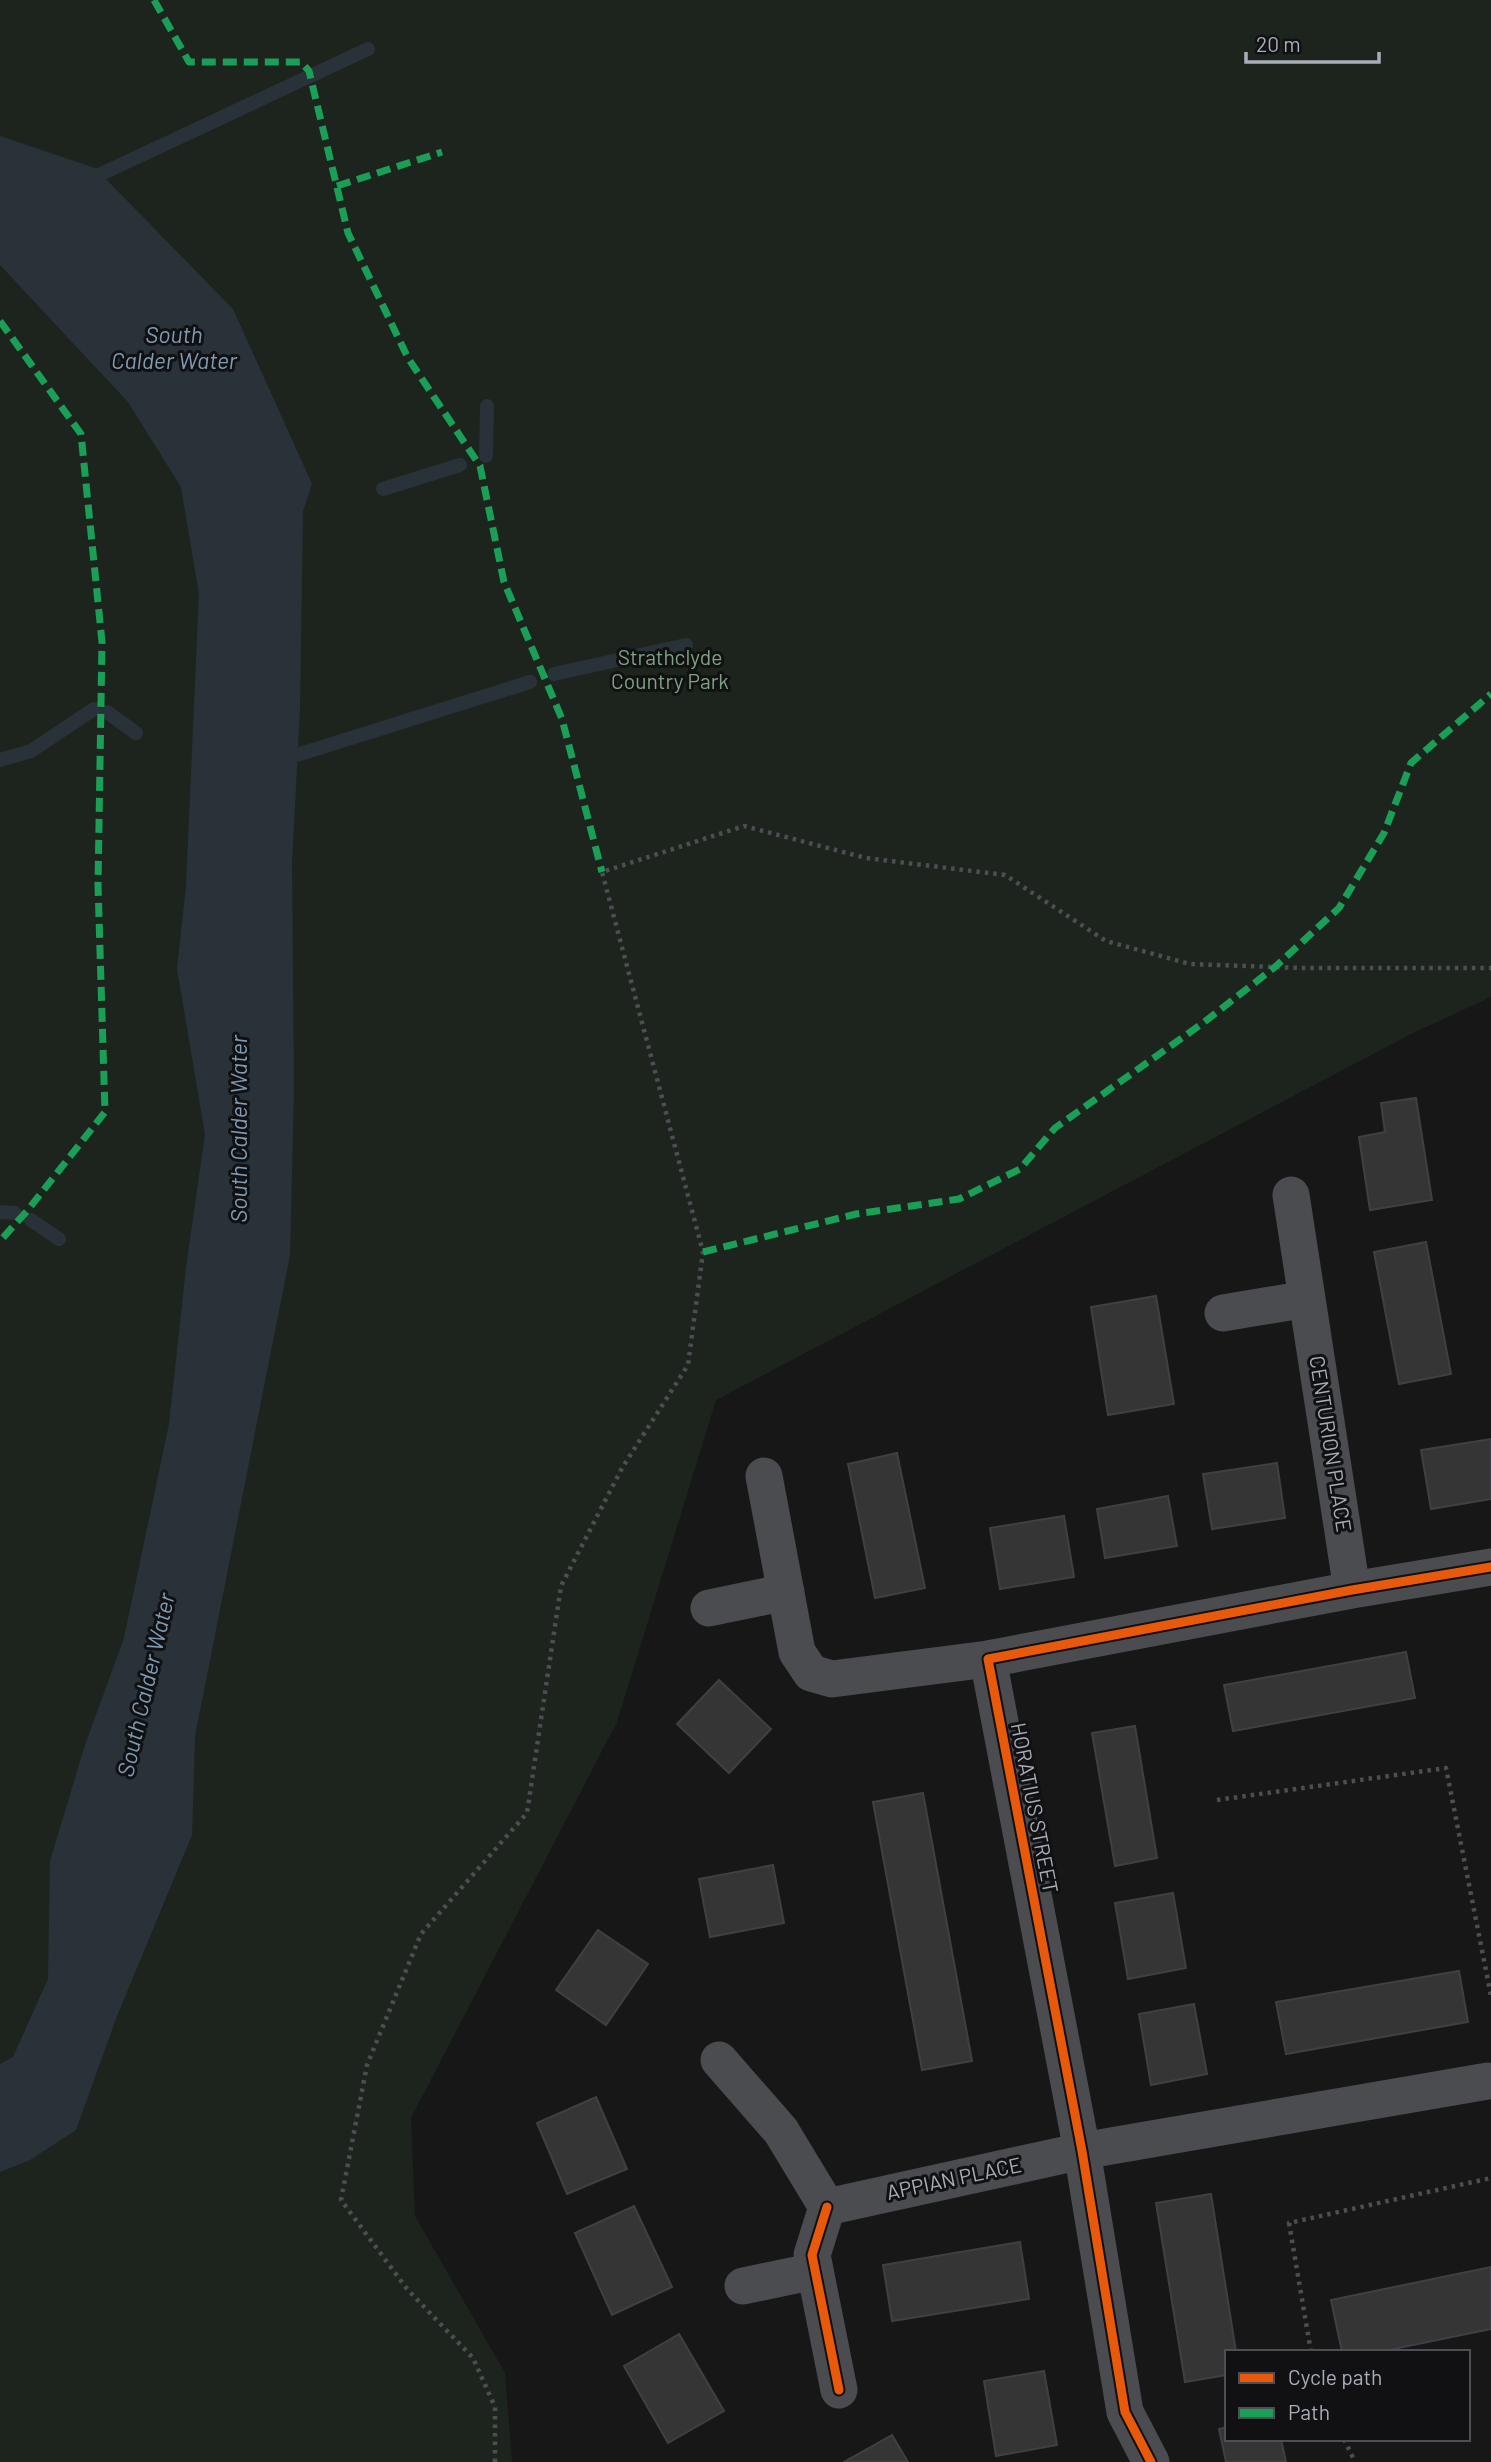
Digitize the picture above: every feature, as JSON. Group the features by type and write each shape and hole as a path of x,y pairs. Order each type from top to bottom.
{"street":[{"name":"CENTURION PLACE","path":"1292,1195 1352,1590"},
{"path":"1223,1313 1307,1299"},
{"path":"764,1476 797,1653 811,1673 832,1679 988,1660 1352,1590 1491,1567"},
{"path":"709,1608 786,1591"},
{"name":"HORATIUS STREET","path":"988,1660 1082,2151 1125,2412 1151,2462"},
{"path":"719,2060 781,2131 827,2207 812,2255 839,2390"},
{"path":"1082,2151 1488,2081"},
{"name":"APPIAN PLACE","path":"827,2207 1082,2151"},
{"path":"743,2286 815,2271"}],"path":[{"path":"495,2462 495,2407 473,2358 407,2289 341,2200 367,2065 421,1934 527,1813 561,1586 622,1468 688,1365 703,1252 603,872 744,825 866,858 1005,875 1107,941 1190,964 1316,968 1491,968"},
{"path":"1217,1800 1446,1768 1491,1996"},
{"path":"1311,2350 1289,2223 1491,2178"},
{"path":"1345,2441 1355,2462"}],"green space":[{"name":"Strathclyde Country Park","path":"0,0 1491,0 1491,997 1413,1033 716,1400 617,1722 411,2118 415,2216 505,2373 512,2462 0,2462"}],"water":[{"name":"South Calder Water","path":"0,136 95,168 233,309 312,484 303,511 300,709 292,863 294,1089 290,1255 195,1736 192,1835 117,2016 76,2130 30,2160 0,2172 0,2064 13,2057 48,1979 50,1861 85,1745 124,1638 169,1424 186,1268 205,1134 177,969 186,886 199,594 181,487 128,402 0,265"}],"building":[{"path":"1416,1098 1432,1200 1370,1210 1359,1137 1385,1132 1381,1103"},
{"path":"1426,1242 1451,1374 1399,1384 1374,1252"},
{"path":"1156,1296 1174,1404 1108,1415 1091,1307"},
{"path":"1491,1439 1491,1499 1431,1509 1421,1450"},
{"path":"897,1453 925,1588 875,1598 848,1464"},
{"path":"1277,1463 1285,1518 1212,1529 1203,1474"},
{"path":"1168,1496 1177,1546 1105,1558 1097,1509"},
{"path":"1064,1516 1074,1577 1000,1589 990,1528"},
{"path":"1406,1652 1415,1698 1233,1731 1224,1685"},
{"path":"719,1680 771,1729 729,1773 677,1724"},
{"path":"1135,1726 1157,1858 1115,1866 1092,1733"},
{"path":"923,1793 972,2061 922,2070 873,1802"},
{"path":"773,1865 784,1923 710,1937 699,1879"},
{"path":"1173,1893 1186,1968 1128,1979 1115,1903"},
{"path":"598,1930 648,1964 606,2025 556,1990"},
{"path":"1459,1971 1468,2022 1286,2054 1276,2002"},
{"path":"1194,2004 1207,2074 1151,2085 1139,2014"},
{"path":"596,2097 627,2169 567,2194 537,2123"},
{"path":"1211,2194 1236,2350 1225,2350 1225,2375 1185,2382 1156,2203"},
{"path":"634,2206 672,2287 612,2315 575,2233"},
{"path":"1020,2242 1029,2299 892,2321 883,2265"},
{"path":"1491,2267 1491,2329 1389,2350 1342,2350 1331,2300"},
{"path":"679,2334 724,2411 668,2443 624,2366"},
{"path":"1044,2371 1057,2445 996,2456 984,2381"},
{"path":"1225,2428 1225,2441 1281,2441 1286,2462 1226,2462 1219,2429"},
{"path":"892,2435 908,2462 844,2462"}],"waterway":[{"path":"84,182 368,49"},
{"path":"486,456 487,406"},
{"path":"383,489 460,465"},
{"path":"554,674 686,645"},
{"path":"281,760 530,682"},
{"path":"0,760 31,751 94,709"},
{"path":"107,712 136,733"},
{"path":"0,1212 15,1213"},
{"path":"31,1220 59,1239"}],"marked path":[{"path":"154,0 189,62 301,62 309,71 348,233 408,358 480,466 504,582 562,719 602,872"},
{"path":"337,186 442,152"},
{"path":"0,321 81,434 102,642 98,885 105,1112 0,1241"},
{"path":"703,1252 856,1214 959,1199 1020,1169 1055,1128 1203,1023 1275,967 1339,908 1384,833 1411,763 1491,694"}],"cycle path":[{"path":"1151,2462 1125,2412 1082,2151 988,1659 1352,1590 1491,1567"},
{"path":"827,2207 812,2255 839,2390"}]}
